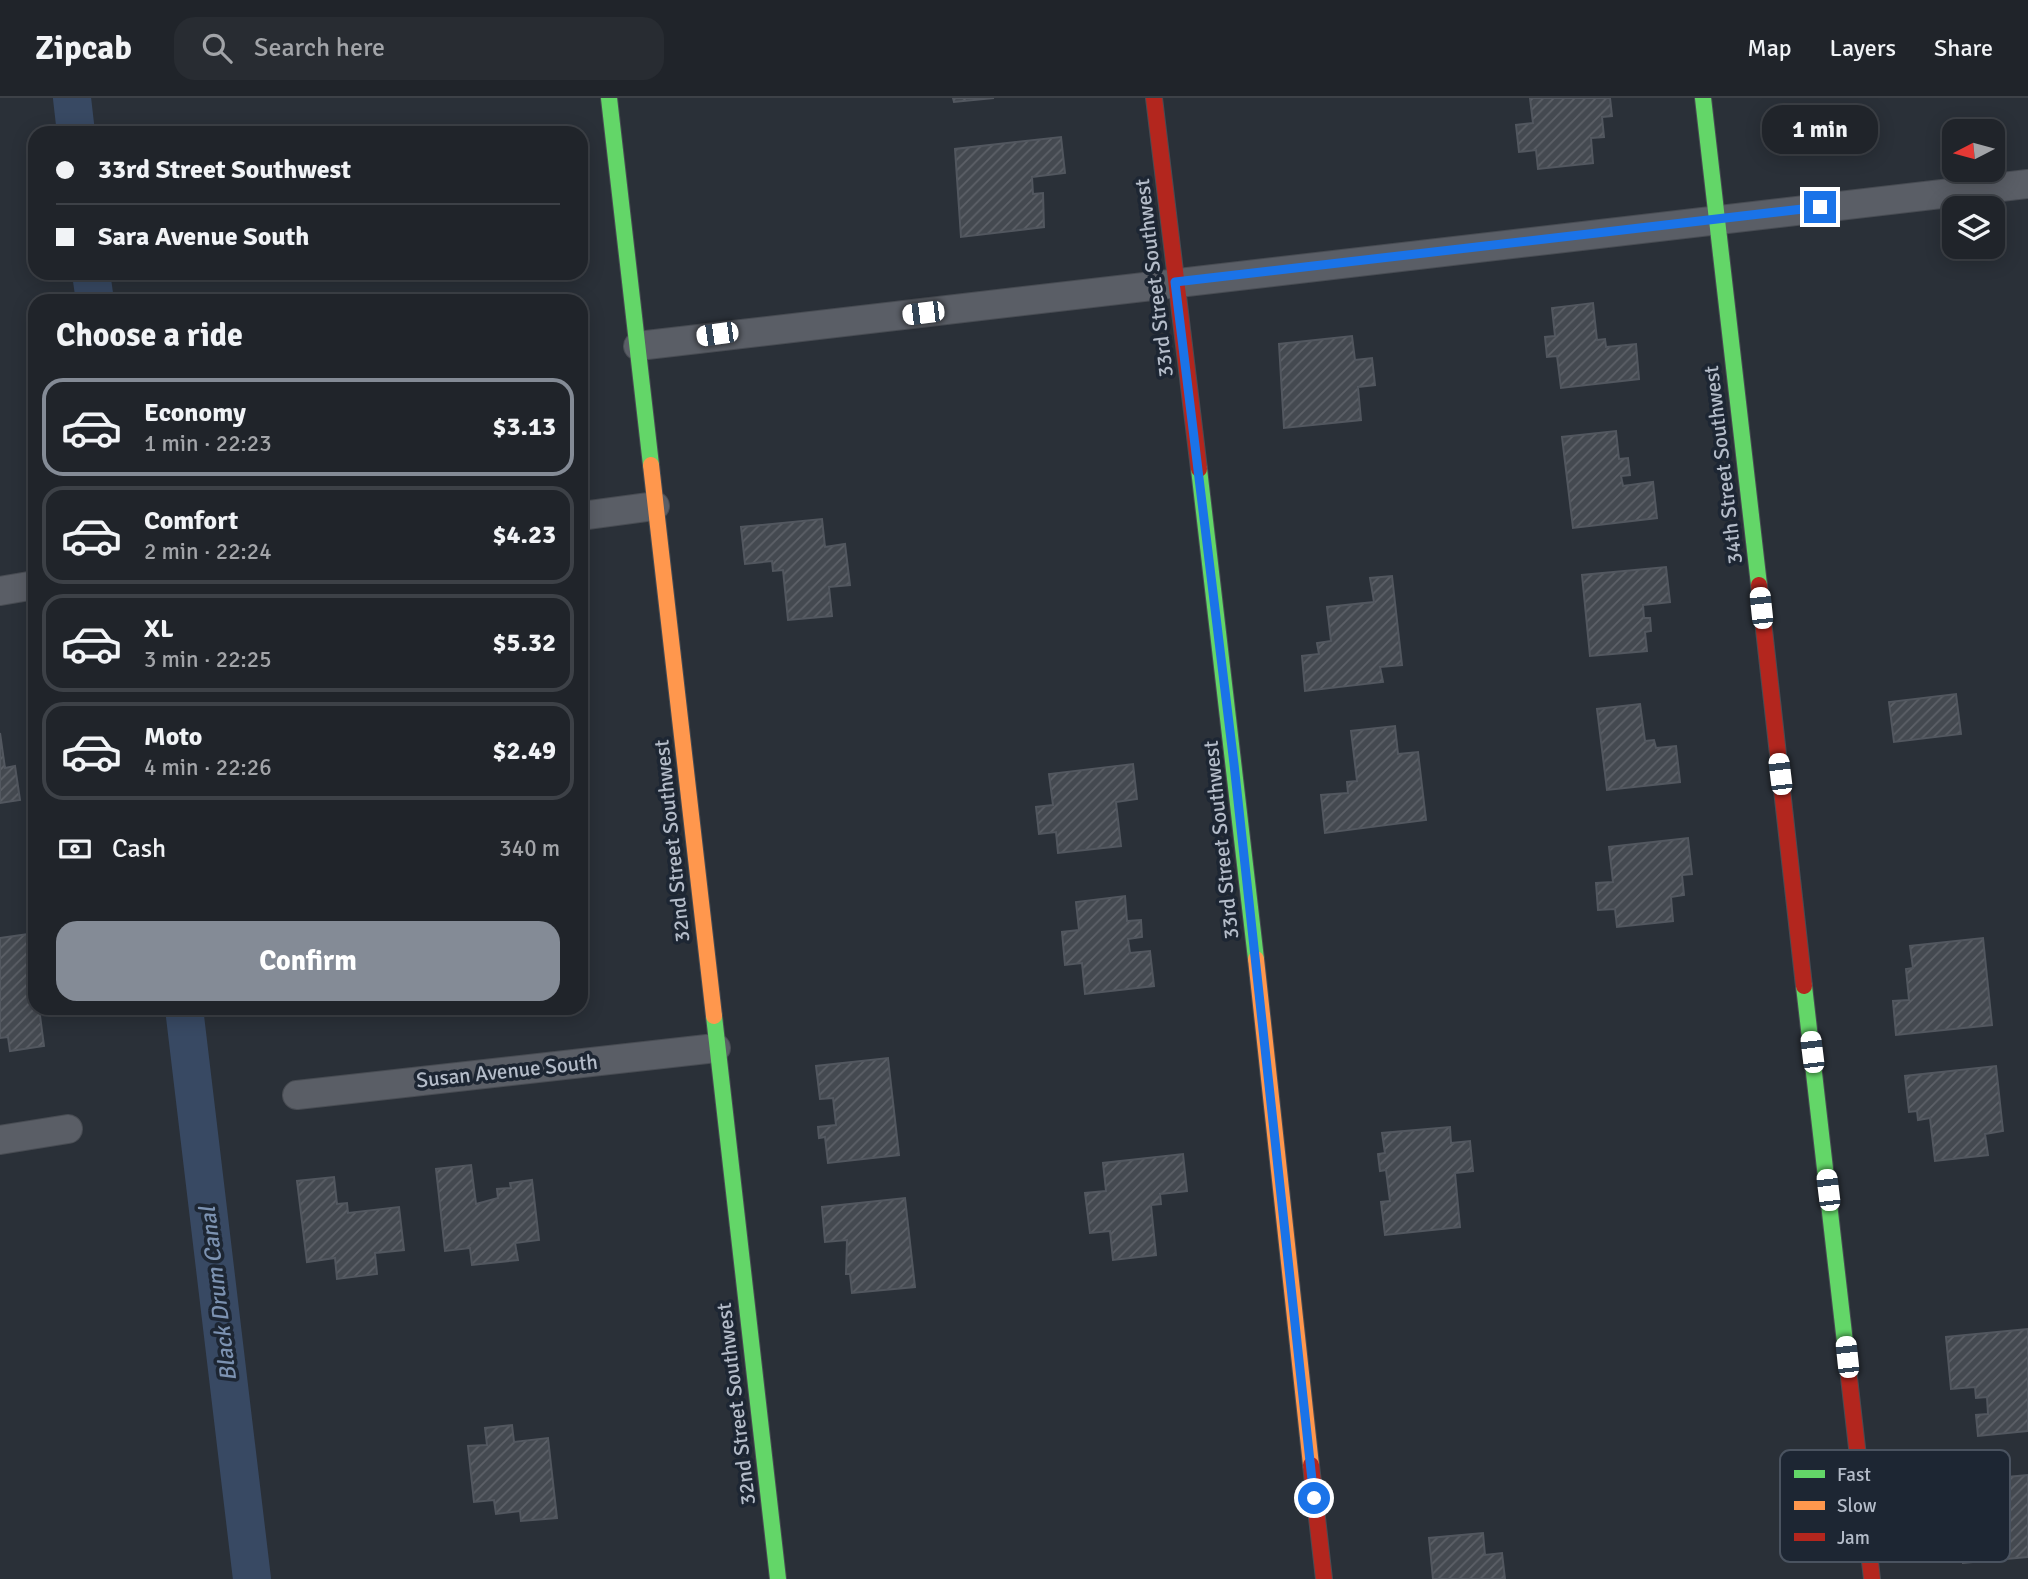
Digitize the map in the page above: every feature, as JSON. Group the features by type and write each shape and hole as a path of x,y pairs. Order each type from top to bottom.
{"street":[{"name":"32nd Street Southwest","path":"609,98 778,1579"},
{"name":"33rd Street Southwest","path":"1154,98 1234,764 1324,1579"},
{"name":"34th Street Southwest","path":"1703,98 1857,1450"},
{"path":"638,346 2028,184"},
{"path":"588,515 655,506"},
{"path":"0,591 28,586"},
{"name":"Susan Avenue South","path":"297,1095 716,1048"},
{"path":"0,1140 68,1129"}],"building":[{"path":"953,98 994,98 954,102"},
{"path":"1530,98 1610,98 1612,116 1602,117 1604,137 1591,138 1593,163 1538,169 1536,150 1519,152 1516,125 1533,123"},
{"path":"1061,137 1065,173 1032,177 1033,194 1043,193 1044,227 961,237 955,149"},
{"path":"1593,303 1597,340 1605,339 1606,347 1636,344 1639,379 1561,388 1557,356 1547,357 1545,337 1555,336 1552,308"},
{"path":"1352,336 1355,360 1372,358 1375,385 1358,387 1361,420 1284,428 1279,344"},
{"path":"1616,431 1619,459 1628,458 1630,475 1621,476 1623,486 1653,482 1657,518 1573,528 1562,437"},
{"path":"822,519 825,547 845,544 850,585 829,587 832,616 788,620 783,570 773,571 772,561 745,564 741,527"},
{"path":"1666,567 1670,602 1643,605 1644,618 1650,618 1651,631 1645,632 1647,651 1590,656 1582,575"},
{"path":"1392,576 1402,665 1380,667 1383,682 1305,691 1302,656 1319,654 1317,643 1331,641 1327,607 1374,602 1370,578"},
{"path":"1956,694 1961,734 1894,742 1889,702"},
{"path":"1640,704 1645,741 1654,740 1656,748 1676,746 1680,782 1607,790 1597,709"},
{"path":"1395,726 1398,754 1418,752 1426,820 1325,833 1321,795 1348,793 1347,782 1357,781 1351,731"},
{"path":"0,733 5,768 15,766 20,800 0,803"},
{"path":"1133,764 1137,799 1116,802 1121,846 1058,853 1056,832 1039,834 1036,807 1053,805 1049,774"},
{"path":"1688,838 1692,874 1682,875 1684,895 1671,897 1673,921 1617,927 1615,909 1598,910 1596,883 1613,882 1609,847"},
{"path":"1125,896 1127,921 1141,920 1142,937 1128,939 1130,953 1150,951 1154,986 1085,994 1082,963 1065,965 1062,932 1079,930 1076,902"},
{"path":"28,934 28,1015 40,1015 44,1046 10,1051 8,1037 0,1038 0,938"},
{"path":"1983,938 1992,1025 1896,1035 1893,1001 1909,1000 1906,969 1913,968 1910,946"},
{"path":"888,1058 899,1155 828,1163 825,1137 819,1138 818,1127 836,1125 833,1098 820,1099 816,1066"},
{"path":"1996,1066 2003,1131 1985,1134 1988,1155 1935,1161 1930,1118 1918,1120 1917,1111 1909,1112 1905,1076"},
{"path":"1450,1127 1451,1143 1470,1141 1473,1171 1455,1173 1460,1227 1385,1235 1381,1202 1390,1201 1386,1170 1380,1171 1378,1154 1385,1153 1382,1133"},
{"path":"1183,1154 1187,1191 1160,1194 1161,1204 1151,1205 1156,1255 1113,1260 1110,1231 1090,1233 1085,1193 1106,1191 1103,1163"},
{"path":"471,1165 476,1204 498,1198 497,1189 511,1188 510,1183 532,1180 539,1240 515,1243 518,1260 472,1265 470,1248 445,1251 436,1169"},
{"path":"334,1177 337,1204 347,1203 348,1213 399,1207 404,1250 375,1253 377,1274 337,1279 335,1258 307,1262 297,1181"},
{"path":"905,1198 915,1287 852,1293 850,1274 846,1274 847,1240 825,1242 822,1207"},
{"path":"2028,1329 2028,1431 1978,1436 1976,1415 1988,1414 1987,1397 1976,1398 1975,1387 1951,1389 1946,1337"},
{"path":"512,1425 514,1442 548,1438 557,1518 521,1521 520,1511 496,1514 494,1500 474,1502 468,1446 487,1445 485,1428"},
{"path":"2028,1475 2028,1557 2010,1559 2010,1477"},
{"path":"1483,1533 1485,1555 1502,1553 1505,1579 1433,1579 1429,1538"}],"waterway":[{"name":"Black Drum Canal","path":"72,98 75,126"},
{"name":"Black Drum Canal","path":"92,280 94,294"},
{"name":"Black Drum Canal","path":"185,1015 252,1579"}],"traffic: fast":[{"path":"609,98 651,465"},
{"path":"1703,98 1759,585"},
{"path":"1199,469 1256,959"},
{"path":"1804,986 1847,1360"},
{"path":"714,1016 778,1579"}],"traffic: slow":[{"path":"651,465 714,1016"},
{"path":"1256,959 1311,1465"}],"traffic: jam":[{"path":"1154,98 1199,469"},
{"path":"1759,585 1804,986"},
{"path":"1847,1360 1857,1450"},
{"path":"1311,1465 1324,1579"},
{"path":"1870,1562 1872,1579"}],"route":[{"path":"1314,1498 1234,764 1175,282 1820,207"}]}
